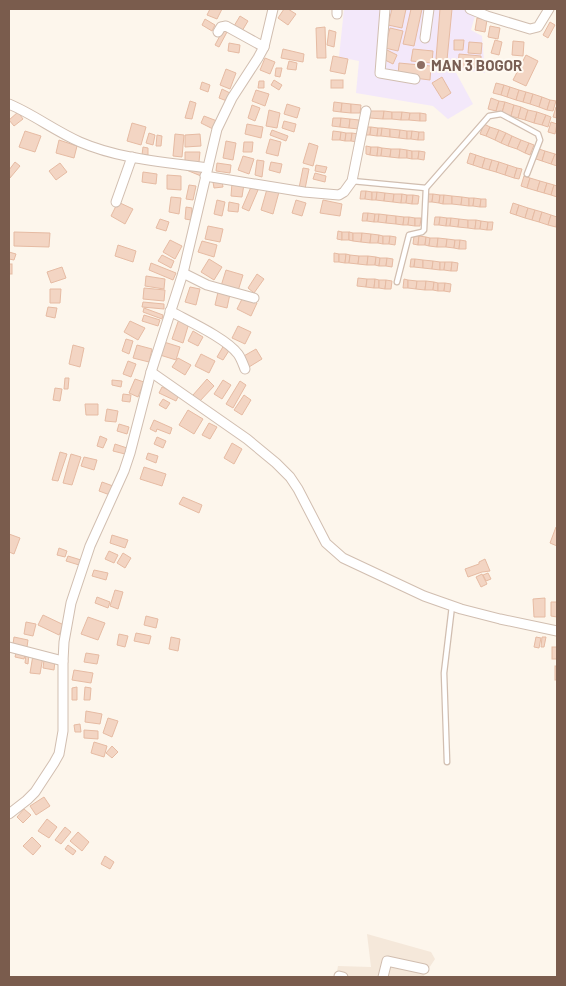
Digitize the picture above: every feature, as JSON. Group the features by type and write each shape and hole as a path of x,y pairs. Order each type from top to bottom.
{"street":[{"path":"9,814 35,792 59,754 63,731 64,642 72,603 90,546 124,471 151,372 183,273 213,142 232,98 264,47 273,9"},
{"path":"385,9 380,73 415,79"},
{"path":"425,38 429,9"},
{"path":"470,9 530,29 538,27 549,9"},
{"path":"218,32 221,27 226,26 264,47"},
{"path":"9,104 94,148 206,172 333,195 344,192 352,181 366,111"},
{"path":"116,202 132,157"},
{"path":"183,273 207,285 254,298"},
{"path":"170,311 232,348 245,369"},
{"path":"151,372 247,439 276,463 290,477 298,489 320,532 333,551 343,558 424,596 500,619 557,631"},
{"path":"9,647 63,661"},
{"path":"384,977 387,961 424,969"}],"lane":[{"path":"397,282 409,235 424,230 426,188 490,116 500,114 540,135 540,140 527,174"},
{"path":"352,181 426,188"},
{"path":"447,762 444,673 450,604"}],"shaded area":[{"name":"MAN 3 BOGOR","path":"344,9 477,9 471,30 482,36 485,73 454,69 473,104 448,119 433,106 356,93 359,61 339,57"},
{"path":"367,934 431,952 435,959 423,977 336,977 338,966 371,967"}],"building":[{"path":"210,9 222,9 217,19 207,15"},
{"path":"284,9 288,9 296,14 288,25 278,18"},
{"path":"392,9 406,9 402,28 388,25"},
{"path":"411,9 422,9 414,46 403,44"},
{"path":"440,9 452,9 447,60 436,59"},
{"path":"240,16 248,21 242,31 234,26"},
{"path":"477,18 487,20 485,32 475,30"},
{"path":"205,19 215,25 212,31 202,25"},
{"path":"550,22 555,25 548,38 543,35"},
{"path":"490,26 500,28 498,39 488,37"},
{"path":"325,27 326,58 317,58 316,28"},
{"path":"390,28 403,31 398,51 385,48"},
{"path":"223,30 227,32 219,47 215,45"},
{"path":"329,30 336,32 334,47 327,45"},
{"path":"454,40 464,40 463,50 454,50"},
{"path":"495,40 502,42 499,55 491,53"},
{"path":"513,41 524,42 523,56 512,55"},
{"path":"469,42 482,43 481,54 468,53"},
{"path":"229,43 240,45 239,53 228,51"},
{"path":"283,49 304,54 303,62 281,58"},
{"path":"413,49 433,51 432,63 411,61"},
{"path":"387,50 397,55 393,64 383,59"},
{"path":"459,54 481,56 481,68 458,67"},
{"path":"526,55 538,61 526,86 513,80"},
{"path":"333,56 348,59 345,74 330,71"},
{"path":"265,58 275,62 270,74 260,70"},
{"path":"289,61 297,63 296,70 287,69"},
{"path":"399,63 431,66 430,80 398,76"},
{"path":"276,68 282,68 280,77 275,76"},
{"path":"226,69 236,73 230,89 220,85"},
{"path":"442,77 451,93 442,99 432,83"},
{"path":"274,80 282,85 279,90 271,85"},
{"path":"331,80 343,80 343,88 331,88"},
{"path":"259,81 264,81 264,88 258,88"},
{"path":"202,82 210,85 208,92 200,89"},
{"path":"496,83 504,85 501,95 493,93"},
{"path":"504,85 510,87 507,97 501,95"},
{"path":"510,87 519,90 516,100 507,97"},
{"path":"222,89 230,93 227,101 219,98"},
{"path":"256,90 269,94 265,106 252,101"},
{"path":"519,90 526,92 523,102 516,100"},
{"path":"526,92 533,94 530,104 523,102"},
{"path":"533,94 542,97 539,107 530,104"},
{"path":"542,97 550,100 547,110 539,107"},
{"path":"491,98 499,101 496,111 488,109"},
{"path":"550,100 556,101 553,111 547,110"},
{"path":"190,101 196,103 192,119 185,118"},
{"path":"499,101 505,102 502,113 496,111"},
{"path":"334,102 342,103 341,112 333,111"},
{"path":"505,102 514,105 511,116 502,113"},
{"path":"342,103 351,104 351,113 341,112"},
{"path":"287,104 300,108 297,118 284,114"},
{"path":"351,104 361,105 360,113 351,113"},
{"path":"252,105 260,108 255,121 248,118"},
{"path":"514,105 521,107 518,118 511,116"},
{"path":"521,107 528,110 525,120 518,118"},
{"path":"557,107 557,118 553,117"},
{"path":"269,110 280,113 277,128 266,126"},
{"path":"528,110 537,112 534,123 525,120"},
{"path":"370,111 384,111 383,119 370,118"},
{"path":"384,111 392,112 392,119 383,119"},
{"path":"18,112 23,119 14,126 9,120"},
{"path":"392,112 402,112 401,120 392,119"},
{"path":"402,112 410,113 409,120 401,120"},
{"path":"537,112 546,115 542,125 534,123"},
{"path":"410,113 420,113 420,121 409,120"},
{"path":"420,113 426,114 426,121 420,121"},
{"path":"546,115 551,117 548,127 542,125"},
{"path":"204,116 217,121 213,129 201,123"},
{"path":"333,118 341,118 340,127 332,126"},
{"path":"341,118 350,119 349,128 340,127"},
{"path":"350,119 359,120 359,129 349,128"},
{"path":"284,121 296,124 294,132 282,128"},
{"path":"551,122 557,124 555,134 548,132"},
{"path":"132,123 146,127 141,145 127,141"},
{"path":"247,124 263,127 261,138 245,134"},
{"path":"484,124 490,127 486,136 480,134"},
{"path":"366,127 371,127 370,135 365,135"},
{"path":"371,127 378,128 377,136 370,135"},
{"path":"490,127 499,130 495,140 486,136"},
{"path":"378,128 382,128 381,136 377,136"},
{"path":"382,128 390,129 390,137 381,136"},
{"path":"390,129 400,130 399,138 390,137"},
{"path":"272,130 288,136 286,141 270,135"},
{"path":"400,130 407,131 407,139 399,138"},
{"path":"499,130 506,133 501,143 495,140"},
{"path":"25,131 41,136 35,152 19,147"},
{"path":"333,131 341,132 340,140 332,140"},
{"path":"407,131 412,131 411,139 407,139"},
{"path":"412,131 419,132 418,140 411,139"},
{"path":"341,132 346,133 345,141 340,140"},
{"path":"419,132 424,132 424,140 418,140"},
{"path":"149,133 155,135 153,145 146,143"},
{"path":"346,133 352,133 351,141 345,141"},
{"path":"352,133 358,134 357,142 351,141"},
{"path":"506,133 512,136 508,146 501,143"},
{"path":"175,134 184,135 182,157 173,156"},
{"path":"200,134 201,146 185,147 185,135"},
{"path":"157,135 162,136 161,146 156,146"},
{"path":"512,136 521,140 517,149 508,146"},
{"path":"270,139 281,142 278,156 266,153"},
{"path":"59,140 77,146 74,158 56,153"},
{"path":"521,140 529,143 525,153 517,149"},
{"path":"226,141 236,143 233,160 223,158"},
{"path":"244,142 253,142 252,152 243,152"},
{"path":"309,143 318,146 313,166 303,163"},
{"path":"529,143 534,145 530,155 525,153"},
{"path":"366,146 371,147 370,155 366,154"},
{"path":"143,147 148,148 148,155 142,155"},
{"path":"371,147 378,147 377,156 370,155"},
{"path":"378,147 382,148 381,156 377,156"},
{"path":"382,148 391,149 390,157 381,156"},
{"path":"391,149 400,149 399,158 390,157"},
{"path":"400,149 407,150 407,158 399,158"},
{"path":"539,149 545,151 542,161 536,159"},
{"path":"407,150 412,151 412,159 407,158"},
{"path":"412,151 419,151 418,159 412,159"},
{"path":"419,151 425,152 424,160 418,159"},
{"path":"545,151 555,154 551,164 542,161"},
{"path":"185,152 200,152 199,162 185,161"},
{"path":"470,153 476,155 473,165 467,163"},
{"path":"555,154 557,155 557,166 551,164"},
{"path":"476,155 485,158 482,168 473,165"},
{"path":"243,156 254,159 249,174 238,170"},
{"path":"485,158 492,160 489,170 482,168"},
{"path":"257,160 264,161 262,177 255,175"},
{"path":"492,160 499,162 496,172 489,170"},
{"path":"15,162 20,166 10,178 9,170"},
{"path":"271,162 282,164 280,173 269,170"},
{"path":"499,162 508,165 505,175 496,172"},
{"path":"60,163 67,172 56,180 49,171"},
{"path":"217,163 231,165 230,173 216,171"},
{"path":"316,165 327,167 325,173 315,171"},
{"path":"508,165 517,168 514,178 505,175"},
{"path":"185,166 202,172 201,176 184,169"},
{"path":"303,168 309,169 305,189 299,188"},
{"path":"517,168 522,169 519,179 514,178"},
{"path":"143,172 157,174 156,184 142,182"},
{"path":"315,173 326,176 325,182 313,179"},
{"path":"167,175 181,176 181,190 167,189"},
{"path":"524,176 530,178 527,188 521,186"},
{"path":"530,178 540,181 537,191 527,188"},
{"path":"222,181 223,187 214,188 213,182"},
{"path":"540,181 547,183 544,193 537,191"},
{"path":"232,183 244,184 242,197 231,196"},
{"path":"547,183 554,185 551,195 544,193"},
{"path":"189,185 196,186 193,200 186,199"},
{"path":"554,185 557,186 557,197 551,195"},
{"path":"251,187 258,190 249,211 242,208"},
{"path":"267,189 279,192 273,214 261,210"},
{"path":"361,191 366,191 365,199 360,199"},
{"path":"366,191 372,192 372,200 365,199"},
{"path":"372,192 377,192 376,200 372,200"},
{"path":"377,192 385,193 384,201 376,200"},
{"path":"385,193 394,194 393,202 384,201"},
{"path":"394,194 402,194 401,203 393,202"},
{"path":"402,194 407,195 406,203 401,203"},
{"path":"428,194 433,194 432,202 427,202"},
{"path":"433,194 440,195 439,203 432,202"},
{"path":"407,195 413,195 412,204 406,203"},
{"path":"413,195 419,196 418,204 412,204"},
{"path":"440,195 444,195 443,204 439,203"},
{"path":"444,195 452,196 452,204 443,204"},
{"path":"452,196 462,197 461,205 452,204"},
{"path":"171,197 181,198 179,214 169,212"},
{"path":"462,197 469,198 469,206 461,205"},
{"path":"469,198 474,198 473,206 469,206"},
{"path":"474,198 481,199 480,207 473,206"},
{"path":"481,199 486,199 486,207 480,207"},
{"path":"217,200 225,202 222,216 214,214"},
{"path":"296,200 306,203 302,216 292,213"},
{"path":"323,200 342,204 340,216 320,213"},
{"path":"118,202 133,209 125,224 111,216"},
{"path":"229,202 239,204 238,212 228,211"},
{"path":"513,203 519,205 516,215 510,213"},
{"path":"519,205 528,208 525,218 516,215"},
{"path":"186,207 192,208 191,220 185,219"},
{"path":"528,208 535,210 532,220 525,218"},
{"path":"535,210 542,212 539,222 532,220"},
{"path":"542,212 551,215 548,225 539,222"},
{"path":"363,213 368,213 367,221 362,221"},
{"path":"368,213 375,214 374,222 367,221"},
{"path":"375,214 379,214 378,222 374,222"},
{"path":"379,214 387,215 386,223 378,222"},
{"path":"387,215 396,216 396,224 386,223"},
{"path":"551,215 557,217 556,227 548,225"},
{"path":"396,216 404,217 403,225 396,224"},
{"path":"404,217 409,217 408,225 403,225"},
{"path":"409,217 415,218 415,226 408,225"},
{"path":"435,217 440,217 439,225 434,225"},
{"path":"440,217 447,218 446,226 439,225"},
{"path":"415,218 421,218 420,226 415,226"},
{"path":"447,218 451,218 450,226 446,226"},
{"path":"451,218 459,219 458,227 450,226"},
{"path":"160,219 169,222 166,231 156,228"},
{"path":"459,219 468,220 468,228 458,227"},
{"path":"468,220 476,220 475,229 468,228"},
{"path":"476,220 481,221 480,229 475,229"},
{"path":"481,221 488,222 487,230 480,229"},
{"path":"488,222 493,222 492,230 487,230"},
{"path":"208,226 223,229 220,242 205,239"},
{"path":"338,231 342,232 342,240 337,239"},
{"path":"14,232 50,233 49,247 14,246"},
{"path":"342,232 349,232 349,240 342,240"},
{"path":"349,232 353,233 353,241 349,240"},
{"path":"353,233 362,233 361,242 353,241"},
{"path":"362,233 371,234 370,243 361,242"},
{"path":"371,234 379,235 378,243 370,243"},
{"path":"379,235 383,236 383,244 378,243"},
{"path":"383,236 390,236 389,244 383,244"},
{"path":"390,236 396,237 395,245 389,244"},
{"path":"414,236 419,236 418,245 413,244"},
{"path":"419,236 426,237 425,245 418,245"},
{"path":"426,237 430,238 429,246 425,245"},
{"path":"430,238 438,238 437,247 429,246"},
{"path":"438,238 447,239 446,247 437,247"},
{"path":"447,239 455,240 454,248 446,247"},
{"path":"170,240 182,246 175,259 163,252"},
{"path":"455,240 460,240 459,249 454,248"},
{"path":"460,240 466,241 466,249 459,249"},
{"path":"202,241 217,245 214,257 198,252"},
{"path":"118,245 136,251 133,262 115,256"},
{"path":"9,252 16,254 14,260 9,259"},
{"path":"334,253 339,254 339,262 334,262"},
{"path":"339,254 346,254 345,263 339,262"},
{"path":"346,254 350,255 349,263 345,263"},
{"path":"162,255 174,261 171,268 158,261"},
{"path":"350,255 359,256 358,264 349,263"},
{"path":"359,256 368,256 367,265 358,264"},
{"path":"368,256 376,257 375,265 367,265"},
{"path":"376,257 380,258 379,266 375,265"},
{"path":"380,258 387,258 386,266 379,266"},
{"path":"387,258 393,259 392,267 386,266"},
{"path":"209,259 222,267 214,280 201,272"},
{"path":"411,259 415,259 414,267 410,267"},
{"path":"415,259 423,260 423,268 414,267"},
{"path":"423,260 433,261 432,269 423,268"},
{"path":"433,261 440,262 440,270 432,269"},
{"path":"440,262 445,262 444,270 440,270"},
{"path":"445,262 452,262 451,271 444,270"},
{"path":"452,262 458,263 457,271 451,271"},
{"path":"151,263 176,273 173,280 149,270"},
{"path":"9,264 12,264 12,274 9,274"},
{"path":"62,267 66,278 51,283 47,272"},
{"path":"226,270 243,275 238,291 221,286"},
{"path":"257,274 264,279 254,293 248,288"},
{"path":"146,276 165,279 164,289 145,286"},
{"path":"358,278 367,279 366,287 357,286"},
{"path":"367,279 375,279 374,288 366,287"},
{"path":"375,279 379,280 379,288 374,288"},
{"path":"404,279 408,280 408,288 403,288"},
{"path":"379,280 386,280 385,289 379,288"},
{"path":"386,280 392,281 391,289 385,289"},
{"path":"408,280 417,281 416,289 408,288"},
{"path":"417,281 426,281 425,290 416,289"},
{"path":"426,281 434,282 433,290 425,290"},
{"path":"434,282 438,283 438,291 433,290"},
{"path":"438,283 445,283 444,291 438,291"},
{"path":"445,283 451,284 450,292 444,291"},
{"path":"190,287 200,289 196,305 185,302"},
{"path":"144,288 165,290 164,301 143,299"},
{"path":"50,289 61,289 60,303 50,303"},
{"path":"218,292 230,294 227,308 215,305"},
{"path":"243,297 257,303 251,316 237,309"},
{"path":"143,302 164,304 164,309 142,307"},
{"path":"48,307 57,308 55,318 46,316"},
{"path":"144,308 163,315 162,319 143,312"},
{"path":"144,315 160,320 158,326 142,321"},
{"path":"179,319 189,323 183,343 172,339"},
{"path":"130,321 145,328 138,340 124,332"},
{"path":"238,326 251,332 245,344 232,338"},
{"path":"193,331 203,337 198,346 188,341"},
{"path":"126,339 133,341 129,354 122,351"},
{"path":"164,342 180,347 176,360 160,355"},
{"path":"73,345 84,348 80,367 69,364"},
{"path":"137,345 152,349 149,362 133,358"},
{"path":"224,345 230,349 223,360 217,357"},
{"path":"256,349 262,359 249,367 242,357"},
{"path":"201,354 215,361 209,373 195,366"},
{"path":"178,358 191,365 185,375 172,367"},
{"path":"128,361 136,364 131,377 123,374"},
{"path":"65,378 69,378 68,389 64,389"},
{"path":"135,379 144,382 138,397 129,393"},
{"path":"207,379 214,386 199,402 193,395"},
{"path":"112,380 122,381 121,387 112,385"},
{"path":"223,380 231,385 222,399 214,394"},
{"path":"240,381 246,385 233,408 226,404"},
{"path":"162,387 179,395 176,401 159,393"},
{"path":"55,388 62,389 60,401 53,400"},
{"path":"123,394 131,395 130,402 122,401"},
{"path":"244,395 251,400 242,415 234,410"},
{"path":"163,399 170,403 166,409 159,405"},
{"path":"85,404 98,404 98,415 86,415"},
{"path":"107,409 118,411 116,422 105,421"},
{"path":"188,410 203,419 194,434 179,425"},
{"path":"154,420 172,428 170,434 157,429 156,432 150,429"},
{"path":"209,423 217,427 210,439 202,435"},
{"path":"119,424 129,427 127,434 117,431"},
{"path":"100,436 107,439 103,448 97,446"},
{"path":"157,437 166,441 163,448 154,444"},
{"path":"232,443 242,449 234,464 224,458"},
{"path":"115,444 127,448 125,454 113,451"},
{"path":"60,452 67,454 58,481 52,480"},
{"path":"148,453 158,456 156,463 146,459"},
{"path":"71,454 81,457 72,485 63,483"},
{"path":"84,457 97,460 94,470 81,466"},
{"path":"144,467 166,474 162,486 140,479"},
{"path":"102,482 113,486 110,495 99,491"},
{"path":"183,497 202,505 199,513 179,504"},
{"path":"557,527 557,546 550,543"},
{"path":"9,534 20,538 14,554 9,552"},
{"path":"112,535 128,540 125,548 110,543"},
{"path":"59,548 67,551 65,557 57,555"},
{"path":"109,551 118,555 114,563 105,559"},
{"path":"123,553 131,558 125,568 117,563"},
{"path":"68,556 81,560 79,565 66,561"},
{"path":"485,559 490,571 468,577 465,569 479,564 479,562"},
{"path":"94,570 108,573 106,580 92,576"},
{"path":"488,573 491,579 486,581 483,575"},
{"path":"482,574 487,584 481,587 476,577"},
{"path":"115,590 123,592 118,609 110,606"},
{"path":"97,597 110,602 108,608 95,603"},
{"path":"545,598 545,617 534,617 533,599"},
{"path":"551,602 557,602 557,617 551,616"},
{"path":"43,615 64,625 59,635 38,625"},
{"path":"146,616 158,619 156,628 144,625"},
{"path":"88,617 105,623 98,640 81,634"},
{"path":"26,622 36,624 33,636 24,634"},
{"path":"136,633 151,636 149,644 134,641"},
{"path":"119,634 128,636 125,647 117,645"},
{"path":"14,637 28,640 27,647 13,644"},
{"path":"171,637 180,639 178,651 169,649"},
{"path":"536,637 541,638 539,648 534,647"},
{"path":"542,637 546,637 544,647 541,647"},
{"path":"552,647 557,647 557,659 552,659"},
{"path":"17,649 26,651 24,659 15,657"},
{"path":"86,653 99,655 97,664 84,662"},
{"path":"26,654 29,654 28,664 25,663"},
{"path":"33,655 43,657 40,674 30,673"},
{"path":"44,660 55,661 54,670 43,668"},
{"path":"555,666 557,666 557,680 555,680"},
{"path":"74,670 93,673 91,683 72,680"},
{"path":"77,687 77,700 72,700 72,688"},
{"path":"85,687 91,688 90,700 84,700"},
{"path":"86,711 102,714 100,724 85,722"},
{"path":"108,718 118,721 112,737 103,733"},
{"path":"80,724 81,732 75,732 74,725"},
{"path":"84,730 98,731 98,739 84,738"},
{"path":"94,742 107,746 104,757 91,753"},
{"path":"112,746 118,752 112,758 106,753"},
{"path":"44,797 50,806 36,815 30,806"},
{"path":"24,809 31,815 23,823 17,817"},
{"path":"47,819 57,827 49,838 38,831"},
{"path":"65,827 71,832 61,844 55,840"},
{"path":"78,832 89,842 82,851 70,841"},
{"path":"32,837 41,846 33,855 23,846"},
{"path":"68,845 76,851 73,855 65,849"},
{"path":"105,856 114,862 110,869 101,864"}],"place":[{"name":"MAN 3 BOGOR","path":"421,65"}]}
